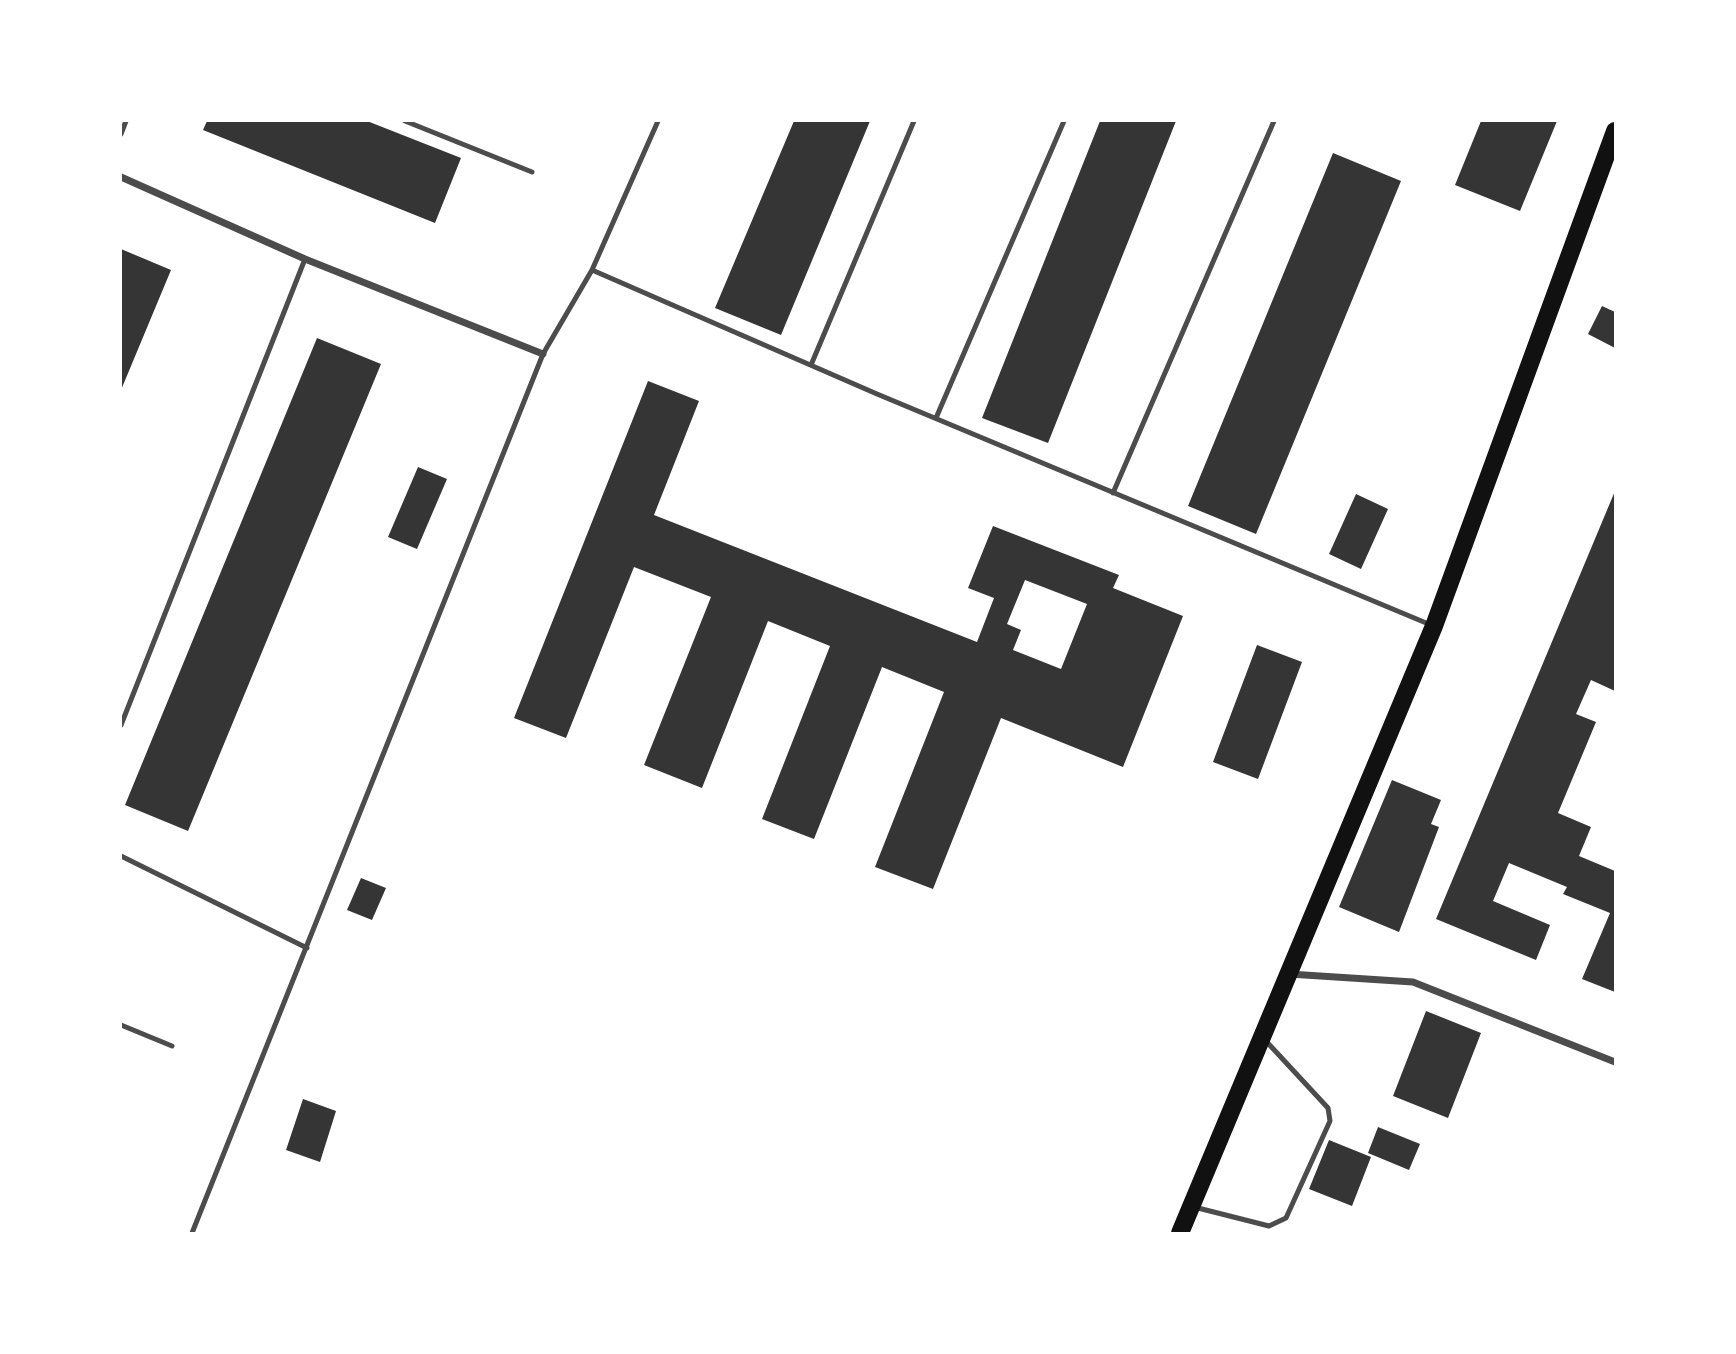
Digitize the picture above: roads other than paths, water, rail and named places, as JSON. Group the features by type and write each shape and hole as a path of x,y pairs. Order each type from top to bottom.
{"main road":[{"path":"1180,1233 1434,626 1615,131"}],"street":[{"path":"121,177 305,259 543,354"},
{"path":"1288,974 1413,982 1615,1062"}],"lane":[{"path":"121,134 126,121"},
{"path":"405,121 532,172"},
{"path":"192,1233 543,354 592,270 658,121"},
{"path":"811,365 914,121"},
{"path":"936,418 1064,121"},
{"path":"1113,492 1274,121"},
{"path":"121,725 305,259"},
{"path":"592,270 936,418 1434,626"},
{"path":"121,856 307,948"},
{"path":"121,1025 172,1046"},
{"path":"1191,1206 1269,1226 1286,1218 1330,1121 1328,1108 1262,1037"}]}
